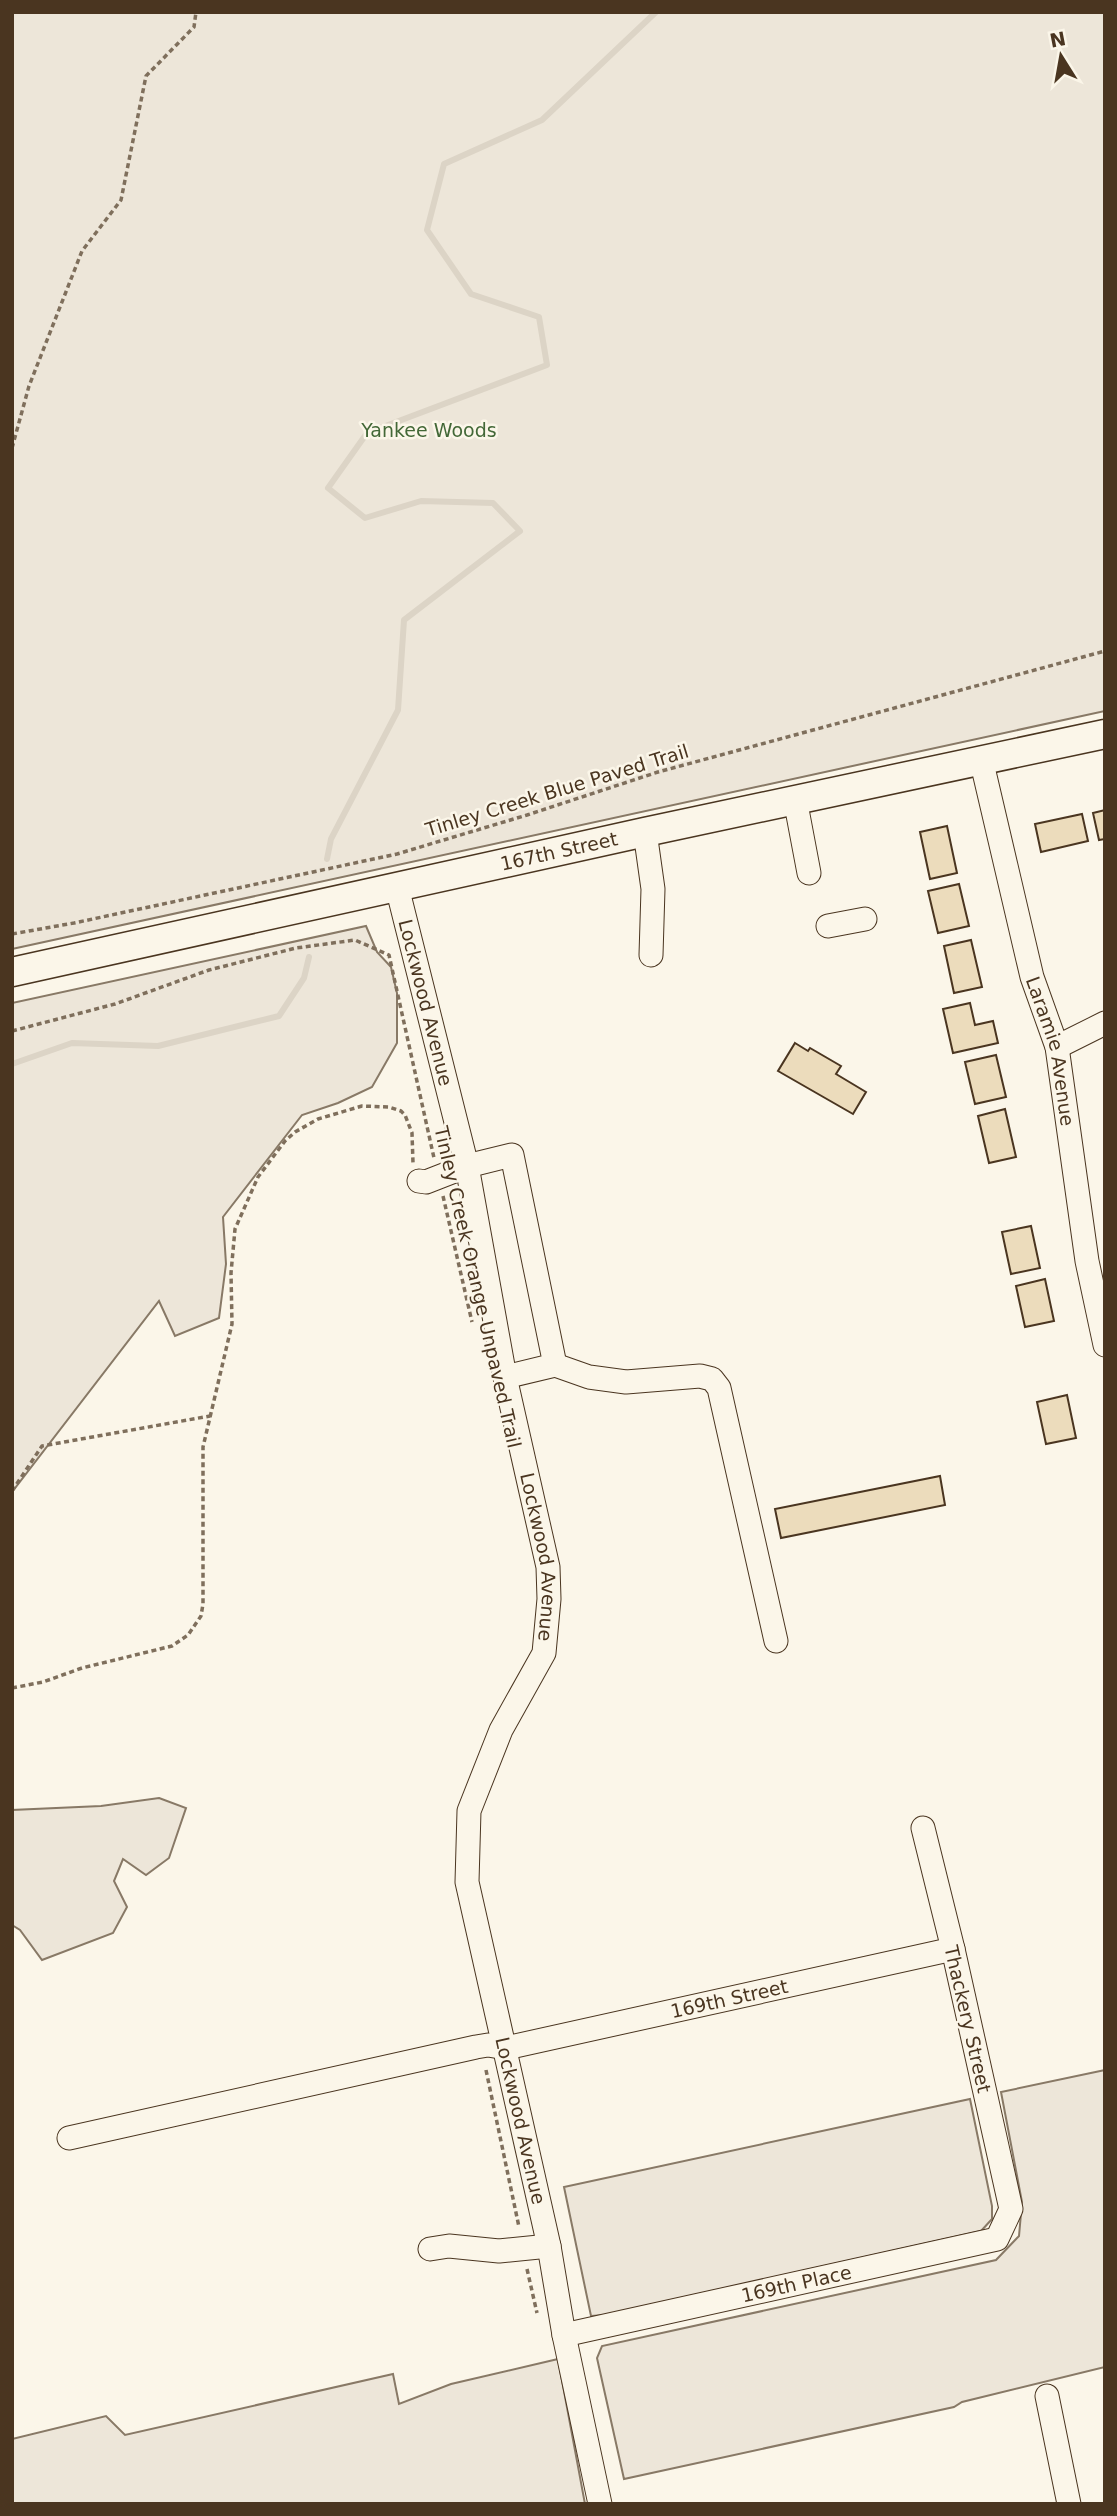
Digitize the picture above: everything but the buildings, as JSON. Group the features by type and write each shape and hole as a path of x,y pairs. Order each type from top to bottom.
{"main road":[{"name":"167th Street","path":"12,972 1105,733"}],"street":[{"name":"Laramie Avenue","path":"982,760 1032,976 1058,1046 1096,1259 1105,1345"},
{"path":"796,799 808,873"},
{"path":"645,832 653,889 651,955"},
{"name":"Lockwood Avenue","path":"397,887 467,1166 505,1377 548,1567 550,1599 544,1653 500,1730 469,1811 467,1882 549,2246 564,2335 600,2504"},
{"path":"828,926 865,919"},
{"path":"1058,1046 1105,1023"},
{"path":"429,1179 512,1155 555,1365"},
{"path":"505,1377 555,1365 589,1377 626,1382 700,1376 712,1379 719,1388 776,1641"},
{"name":"Thackery Street","path":"923,1828 953,1949 1010,2209"},
{"name":"169th Street","path":"69,2138 476,2047 488,2045 506,2048 953,1949"},
{"name":"169th Place","path":"564,2335 997,2239 1010,2209"},
{"path":"430,2249 449,2246 499,2251 549,2246"},
{"path":"1046,2396 1069,2504"}],"path":[{"path":"12,448 29,386 82,251 121,201 146,76 194,27 196,12"},
{"name":"Tinley Creek Blue Paved Trail","path":"12,934 397,854 658,772 1105,652"},
{"name":"Tinley Creek Orange Unpaved Trail","path":"12,1031 115,1004 209,970 296,948 355,940 388,955 429,1179 474,1332"},
{"path":"12,1688 172,1646 188,1635 201,1616 203,1447 232,1324 231,1273 235,1229 258,1177 285,1141 318,1119 362,1106 389,1107 405,1115 412,1133 413,1170 429,1179"},
{"path":"12,1491 42,1446 210,1416"}],"green space":[{"name":"Yankee Woods","path":"12,12 1105,12 1105,711 12,949"},
{"path":"366,926 377,952 391,967 397,993 397,1043 372,1087 338,1103 302,1115 223,1217 226,1264 219,1318 175,1336 159,1301 12,1492 12,1003"},
{"path":"159,1798 186,1808 169,1858 146,1875 123,1859 114,1881 127,1907 113,1933 42,1960 20,1930 12,1925 12,1810 101,1806"},
{"path":"1105,2070 1105,2367 962,2402 954,2407 624,2479 597,2358 602,2346 996,2260 1019,2236 1022,2202 1001,2092"},
{"path":"970,2099 992,2206 992,2219 981,2231 591,2316 564,2187"},
{"path":"558,2359 585,2504 12,2504 12,2439 106,2416 125,2435 393,2374 399,2404 451,2384"}],"waterway":[{"path":"327,859 331,839 398,710 404,620 520,531 493,503 421,501 365,518 328,488 367,433 547,365 539,317 471,294 427,230 444,164 542,120 656,12"},
{"path":"12,1064 72,1043 158,1046 279,1016 304,978 309,957"}]}
